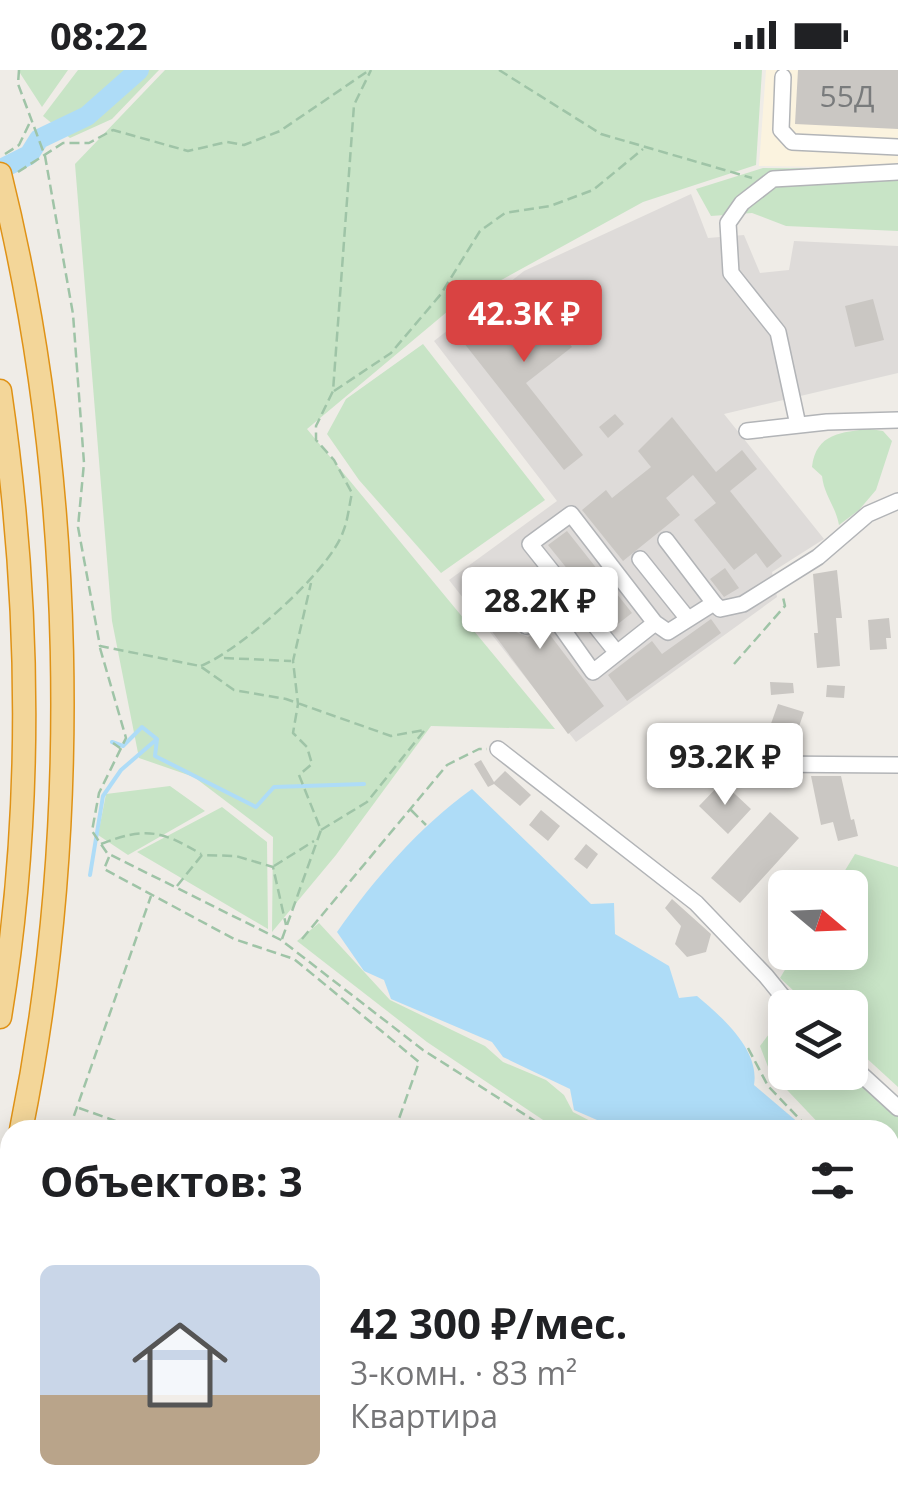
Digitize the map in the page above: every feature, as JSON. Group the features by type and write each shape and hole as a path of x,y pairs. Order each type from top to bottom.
{"highway":[{"path":"4,169 49,455 62,680 51,921 24,1120"},
{"path":"0,391 9,453 24,684 22,803 0,1017"}],"street":[{"path":"782,77 782,130 792,142 898,146"},
{"path":"798,426 778,332 730,273 728,223 742,203 773,179 898,172"},
{"path":"747,430 898,420"},
{"path":"666,540 720,609 743,604 818,557 868,514 898,501"},
{"path":"617,653 530,544 571,514 654,622 668,632 714,603"},
{"path":"640,558 688,619"},
{"path":"526,626 549,610 593,672 654,622"},
{"path":"498,749 696,903 777,990"},
{"path":"761,764 898,765"},
{"path":"868,1080 898,1108"}],"path":[{"path":"19,70 18,84 45,156 73,314 84,463 78,527 100,646 126,738 99,794 92,831 110,855 281,940 423,1050 533,1120"},
{"path":"4,169 45,156 63,143 90,143 113,130 188,151 227,142 244,145 280,131 370,70"},
{"path":"200,666 221,658 311,580 343,535 352,493 334,460 316,440 316,426 333,392 354,105 370,70"},
{"path":"499,70 601,134 759,180 773,179"},
{"path":"4,169 31,119"},
{"path":"333,392 391,353 442,294 480,231 506,213 550,206 592,190 643,149"},
{"path":"281,940 320,830 299,775 312,764 307,748 293,733 298,704 293,661 311,580"},
{"path":"734,664 786,606 779,581"},
{"path":"100,646 200,666 234,690 298,704 391,736 424,730 367,802 320,830"},
{"path":"221,658 293,661"},
{"path":"113,743 122,749"},
{"path":"302,939 447,764 478,748 498,749"},
{"path":"410,809 426,825"},
{"path":"101,844 135,831 177,839 202,855 236,856 273,867 317,840"},
{"path":"110,855 104,870 234,939 294,959 419,1062 398,1120"},
{"path":"176,887 202,855"},
{"path":"273,867 286,926"},
{"path":"72,1120 151,895"},
{"path":"748,1048 768,1086 800,1120"},
{"path":"77,1107 113,1120"}],"shaded area":[{"path":"766,70 898,70 898,168 759,166"},
{"path":"691,194 708,238 744,235 760,273 789,270 794,241 898,246 898,373 724,414 824,539 772,572 777,597 576,742 449,580 557,501 434,341 524,271"}],"green space":[{"path":"18,70 68,70 42,107"},
{"path":"78,70 159,70 112,119 70,138 43,116"},
{"path":"165,70 762,70 756,165 643,202 454,306 307,429 555,729 431,726 336,855 272,932 273,837 194,777 139,758 112,621 75,164"},
{"path":"898,166 898,231 786,226 752,213 711,216 696,189 763,168"},
{"path":"423,344 545,500 441,573 359,480 327,434 346,399"},
{"path":"870,429 883,431 892,441 876,490 839,525 822,476 812,467 814,456 832,436"},
{"path":"170,786 205,811 128,855 98,835 106,794"},
{"path":"222,807 267,842 268,929 137,852"},
{"path":"855,854 898,867 898,1087 868,1060 868,990 793,990 780,978 785,970 868,970 868,870 845,870"},
{"path":"319,923 390,1000 485,1046 503,1062 546,1080 564,1095 573,1112 588,1120 543,1120 427,1042 297,941"},
{"path":"768,1035 768,1067 760,1046"},
{"path":"787,1090 868,1090 898,1117 898,1120 816,1120"}],"water":[{"path":"472,789 591,904 614,903 615,934 669,966 679,998 697,996 728,1024 751,1059 754,1085 795,1120 597,1120 574,1110 570,1089 503,1057 492,1042 391,999 384,980 364,971 337,932 398,855"}],"building":[{"path":"798,70 898,70 898,129 795,124"},
{"path":"526,288 572,347 526,383 583,455 564,470 460,338"},
{"path":"873,299 884,340 855,347 845,306"},
{"path":"615,414 624,424 608,438 599,427"},
{"path":"672,417 716,472 742,450 757,469 730,491 782,556 767,568 756,553 734,570 694,520 716,503 693,475 666,498 680,515 623,561 582,510 606,490 612,498 651,467 638,451"},
{"path":"567,531 632,613 614,627 548,545"},
{"path":"533,567 553,593 519,617 516,632 528,637 544,627 604,706 568,734 476,610"},
{"path":"725,568 739,588 724,597 710,579"},
{"path":"837,570 842,618 836,618 840,666 817,668 813,574"},
{"path":"889,618 891,638 886,638 887,649 870,650 868,620"},
{"path":"711,619 721,633 627,701 608,675 652,641 662,654"},
{"path":"770,682 793,683 794,693 771,695"},
{"path":"827,685 845,686 844,698 826,697"},
{"path":"778,704 804,712 794,741 768,732"},
{"path":"481,760 494,782 505,771 531,795 520,806 494,784 488,787 474,764"},
{"path":"811,776 841,776 858,836 838,841 833,822 821,825"},
{"path":"722,782 751,809 728,834 699,806"},
{"path":"541,810 560,826 548,841 529,825"},
{"path":"770,812 799,838 740,903 711,878"},
{"path":"586,844 598,854 587,869 574,859"},
{"path":"672,899 711,934 706,952 687,957 675,944 681,926 665,908"}],"waterway":[{"path":"5,167 29,155 39,139 87,116 139,70"},
{"path":"112,742 123,746 142,727 157,739 155,756 256,807 274,787 364,784"},
{"path":"90,875 103,796 121,770 157,739"}]}
